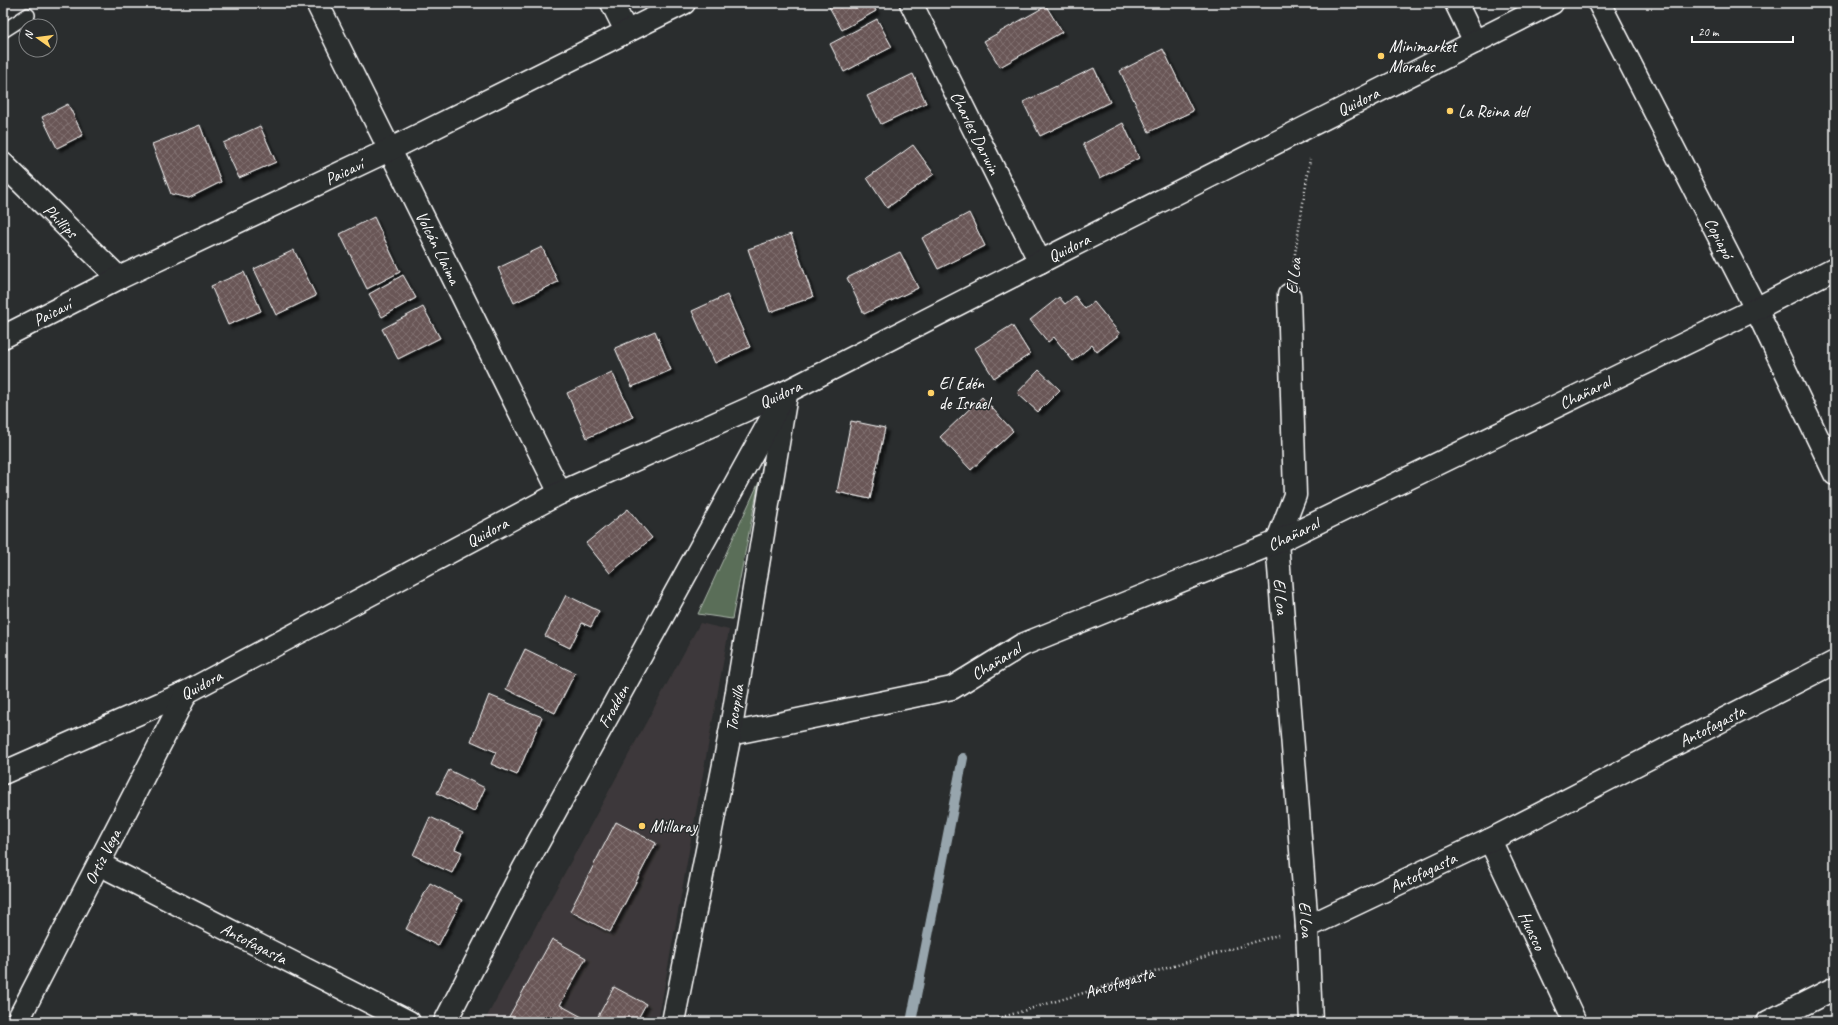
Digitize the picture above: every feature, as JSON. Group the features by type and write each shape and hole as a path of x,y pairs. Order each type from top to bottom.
{"street":[{"name":"Volcán Llaima","path":"317,3 560,493"},
{"path":"612,3 626,31"},
{"name":"Paicaví","path":"3,337 119,278 389,150 684,3"},
{"name":"Charles Darwin","path":"911,3 1040,262"},
{"path":"1456,3 1475,42"},
{"name":"Quidora","path":"3,773 187,692 560,493 786,392 1552,3"},
{"name":"Copiapó","path":"1599,3 1756,309 1835,474"},
{"name":"Phillips","path":"3,164 119,278"},
{"name":"Chañaral","path":"730,734 952,688 1022,645 1278,542 1756,309 1835,268"},
{"name":"El Loa","path":"1289,295 1295,495 1278,542 1307,927 1311,1022"},
{"name":"Tocopilla","path":"673,1022 730,734 786,392"},
{"name":"Frodden","path":"445,1022 524,868 786,392"},
{"name":"Antofagasta","path":"1307,927 1490,840 1835,662"},
{"name":"Ortiz Vega","path":"17,1022 187,692"},
{"name":"Huasco","path":"1490,840 1575,1022"},
{"name":"Antofagasta","path":"99,864 409,1022"},
{"path":"1768,1022 1835,988"}],"lane":[{"path":"3,32 28,15"}],"path":[{"name":"El Loa","path":"1289,295 1308,174"},
{"name":"Antofagasta","path":"986,1022 1307,927"}],"shaded area":[{"name":"Millaray","path":"700,623 729,630 658,1022 484,1022"}],"green space":[{"path":"759,482 732,619 698,614"}],"building":[{"path":"827,3 872,3 876,11 842,30"},
{"path":"1046,6 1062,32 1000,67 984,41"},
{"path":"877,19 892,47 844,72 830,44"},
{"path":"1163,49 1193,111 1149,132 1120,71"},
{"path":"1094,68 1110,102 1040,136 1023,102"},
{"path":"913,74 926,103 881,124 867,96"},
{"path":"68,104 83,135 57,148 42,117"},
{"path":"1123,123 1139,158 1100,178 1083,144"},
{"path":"200,125 221,182 189,198 171,194 152,144"},
{"path":"260,126 276,162 239,178 223,143"},
{"path":"913,145 934,174 887,208 867,178"},
{"path":"969,213 985,246 938,269 922,238"},
{"path":"374,217 400,272 367,289 340,234"},
{"path":"791,234 813,297 770,312 748,249"},
{"path":"542,247 558,282 514,303 498,268"},
{"path":"294,250 316,296 276,315 254,269"},
{"path":"900,252 918,288 864,314 847,278"},
{"path":"244,272 261,311 228,325 211,286"},
{"path":"403,275 416,298 382,317 369,294"},
{"path":"727,295 750,347 715,363 692,311"},
{"path":"1075,296 1085,309 1094,302 1120,334 1097,352 1092,345 1073,361 1054,337 1048,342 1030,320 1059,297 1065,304"},
{"path":"423,307 440,338 398,359 382,329"},
{"path":"1012,325 1030,354 994,378 975,348"},
{"path":"655,331 671,370 632,387 615,348"},
{"path":"1039,370 1060,390 1038,412 1017,393"},
{"path":"612,372 633,417 587,438 567,393"},
{"path":"982,397 1013,431 971,470 940,437"},
{"path":"851,421 885,428 870,499 837,492"},
{"path":"628,509 652,538 610,573 586,543"},
{"path":"566,595 599,611 591,627 582,623 570,648 545,636"},
{"path":"525,649 575,673 555,713 506,689"},
{"path":"489,695 542,717 517,775 491,764 496,752 471,741"},
{"path":"449,770 485,788 474,812 437,793"},
{"path":"430,817 463,832 455,849 462,852 452,873 413,855"},
{"path":"616,822 656,843 610,932 570,911"},
{"path":"430,883 462,900 438,946 406,929"},
{"path":"552,939 586,958 560,1005 591,1022 506,1022"},
{"path":"614,987 646,1004 636,1022 595,1022"}],"waterway":[{"path":"911,1022 963,758"}],"place":[{"name":"Minimarket Morales","path":"1381,56"},
{"name":"La Reina del","path":"1450,111"},
{"name":"El Edén de Israel","path":"931,393"},
{"name":"Millaray","path":"642,826"}]}
